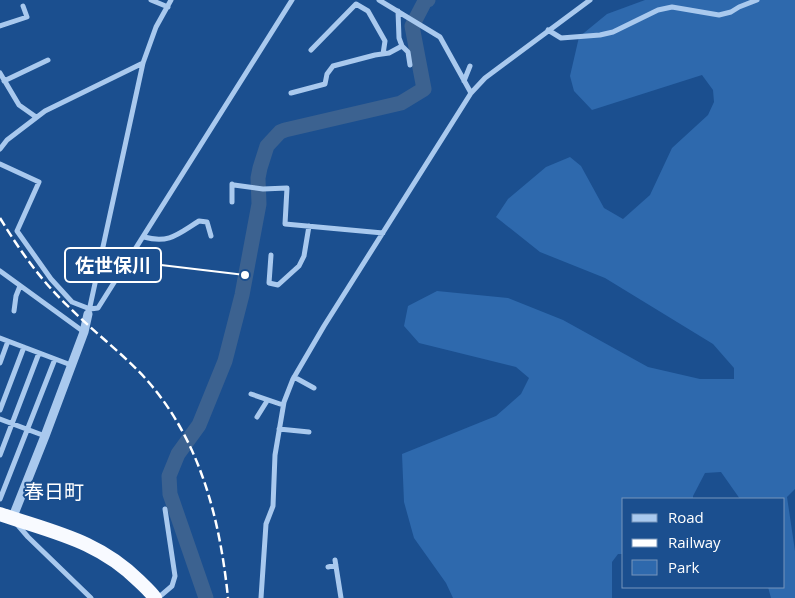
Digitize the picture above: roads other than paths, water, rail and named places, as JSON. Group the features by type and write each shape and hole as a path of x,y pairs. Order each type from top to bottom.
{"highway":[{"path":"6,516 67,535 95,548 125,566 157,598"}],"street":[{"path":"151,0 168,7"},
{"path":"91,598 6,516 45,436 84,330 143,63 156,27 171,0"},
{"path":"89,312 98,308 292,0"},
{"path":"379,0 440,38 471,93"},
{"path":"261,598 266,524 272,506 275,456 279,429 283,405 294,377 324,326 471,93 485,78 590,0"},
{"path":"548,30 562,38 600,35 613,32 658,10 672,7 719,15 731,12 757,0"},
{"path":"311,50 356,4 368,11 385,41 383,54"},
{"path":"0,26 27,17 23,6"},
{"path":"398,11 400,38 402,46 408,52 410,65"},
{"path":"291,93 325,84 327,74 333,66 390,53 402,46"},
{"path":"4,81 48,60"},
{"path":"0,149 8,140 45,111 143,63"},
{"path":"464,81 470,66"},
{"path":"0,73 19,104 36,118"},
{"path":"0,164 38,182 17,231 51,279 72,302 89,312"},
{"path":"232,202 233,184 263,189 287,188 286,224 383,233"},
{"path":"144,237 162,240 170,238 199,221 207,222 211,236"},
{"path":"271,255 269,283 278,285 299,266 304,256 309,226"},
{"path":"0,271 84,330"},
{"path":"14,311 16,296 20,286"},
{"path":"0,338 71,365"},
{"path":"0,363 8,341"},
{"path":"0,410 24,347"},
{"path":"0,455 40,353"},
{"path":"0,500 55,359"},
{"path":"294,377 314,388"},
{"path":"250,394 283,405"},
{"path":"257,417 267,401"},
{"path":"0,418 45,436"},
{"path":"279,429 307,432 306,425"},
{"path":"157,598 172,586 175,576 165,509"},
{"path":"328,566 336,563 341,598"}],"waterway":[{"path":"206,598 170,494 169,476 178,454 199,425 225,361 242,295 259,204 258,178 267,146 280,132 285,130 401,103 424,89 412,26 425,1 428,0"}],"railway":[{"path":"0,218 50,288 145,378 164,402 180,427 204,481 213,510 228,598"}],"place":[{"name":"佐世保川","path":"245,275"}],"district":[{"name":"春日町","path":"54,491"}]}
